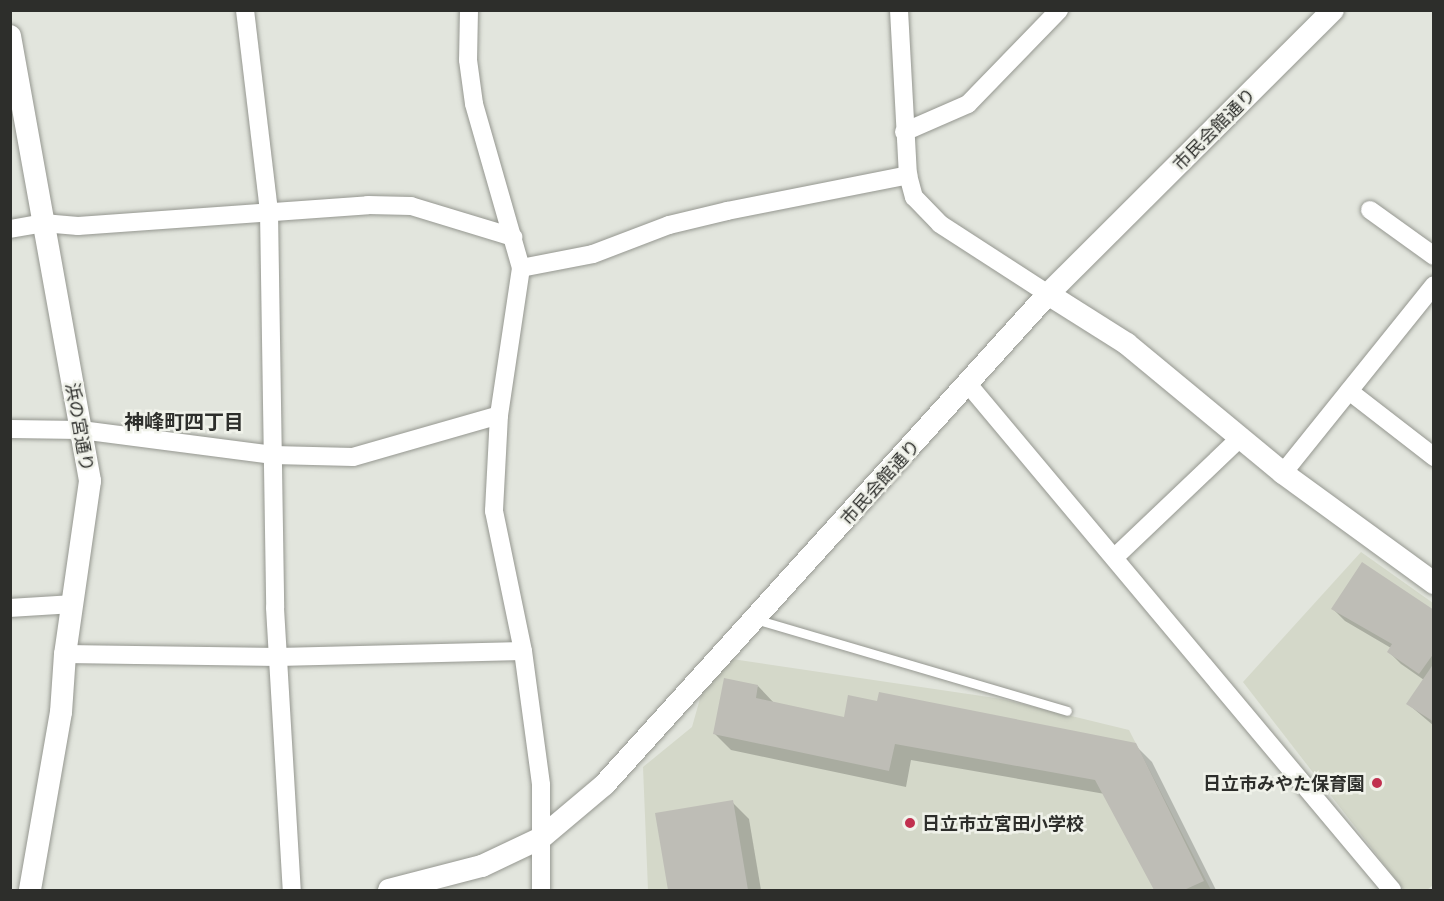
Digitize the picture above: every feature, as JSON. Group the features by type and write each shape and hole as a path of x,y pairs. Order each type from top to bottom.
{"street":[{"path":"245,10 269,212 278,657 292,891"},
{"path":"469,10 468,60 474,104 521,268 499,415 494,511 523,651 541,785 541,891"},
{"path":"899,10 904,132 908,175 914,197 940,224 1127,344 1283,473 1434,584"},
{"path":"904,132 968,105 1059,10"},
{"name":"市民会館通り","path":"389,891 482,866 541,838 604,785 1048,294 1333,10"},
{"name":"浜の宮通り","path":"10,36 90,481 65,654 61,712 30,891"},
{"path":"521,268 593,254 669,225 727,211 908,175"},
{"path":"10,230 43,223 78,226 269,212 411,206 513,237"},
{"path":"1370,210 1434,256"},
{"path":"1283,473 1434,285"},
{"path":"968,384 1392,891"},
{"path":"1349,391 1434,457"},
{"path":"10,429 81,430 273,455 352,457 499,415"},
{"path":"1115,558 1240,437"},
{"path":"10,608 73,604"},
{"path":"65,654 278,657 523,651"}],"lane":[{"path":"755,619 1066,711"}],"shaded area":[{"name":"日立市みやた保育園","path":"1361,552 1433,603 1433,885 1427,890 1404,890 1243,682"},
{"name":"日立市立宮田小学校","path":"712,656 1002,699 1129,730 1211,890 648,890 643,767 692,727"}],"building":[{"path":"1362,562 1434,610 1434,653 1419,674 1387,652 1392,644 1331,609"},
{"path":"1434,663 1434,722 1406,704"},
{"path":"724,678 758,685 756,698 844,717 848,695 877,701 879,692 1136,743 1204,881 1184,890 1154,890 1095,780 895,744 889,771 713,734"},
{"path":"733,800 748,890 668,890 655,813"}],"place":[{"name":"日立市みやた保育園","path":"1377,783"},
{"name":"日立市立宮田小学校","path":"910,823"}],"district":[{"name":"神峰町四丁目","path":"184,421"}]}
